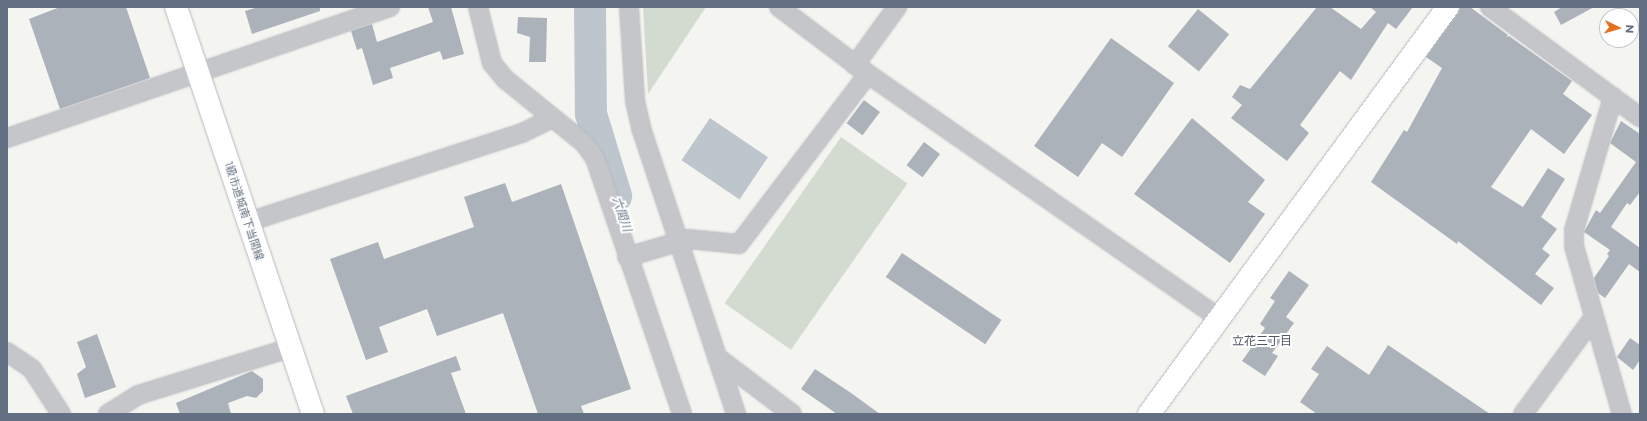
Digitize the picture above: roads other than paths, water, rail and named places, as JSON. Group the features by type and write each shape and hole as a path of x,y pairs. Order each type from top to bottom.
{"street":[{"name":"1級市道城南下当間線","path":"176,7 313,414"},
{"path":"7,138 390,7"},
{"path":"478,7 492,63 505,79 551,118 584,143 595,158 627,257 682,414"},
{"path":"629,7 635,101 678,242 736,414"},
{"path":"779,7 861,69 1219,318"},
{"path":"627,257 688,239 739,244 861,69 897,7"},
{"path":"1149,414 1448,7"},
{"path":"1490,7 1640,117"},
{"path":"1613,97 1574,230 1574,246 1622,414"},
{"path":"248,222 522,133 551,118"},
{"path":"1523,414 1594,317"},
{"path":"108,414 138,395 290,348"},
{"path":"7,352 32,370 61,414"},
{"path":"717,358 792,414"}],"waterway":[{"name":"六間川","path":"590,7 591,114 616,196"}],"district":[{"name":"立花三丁目","path":"1262,341"}]}
